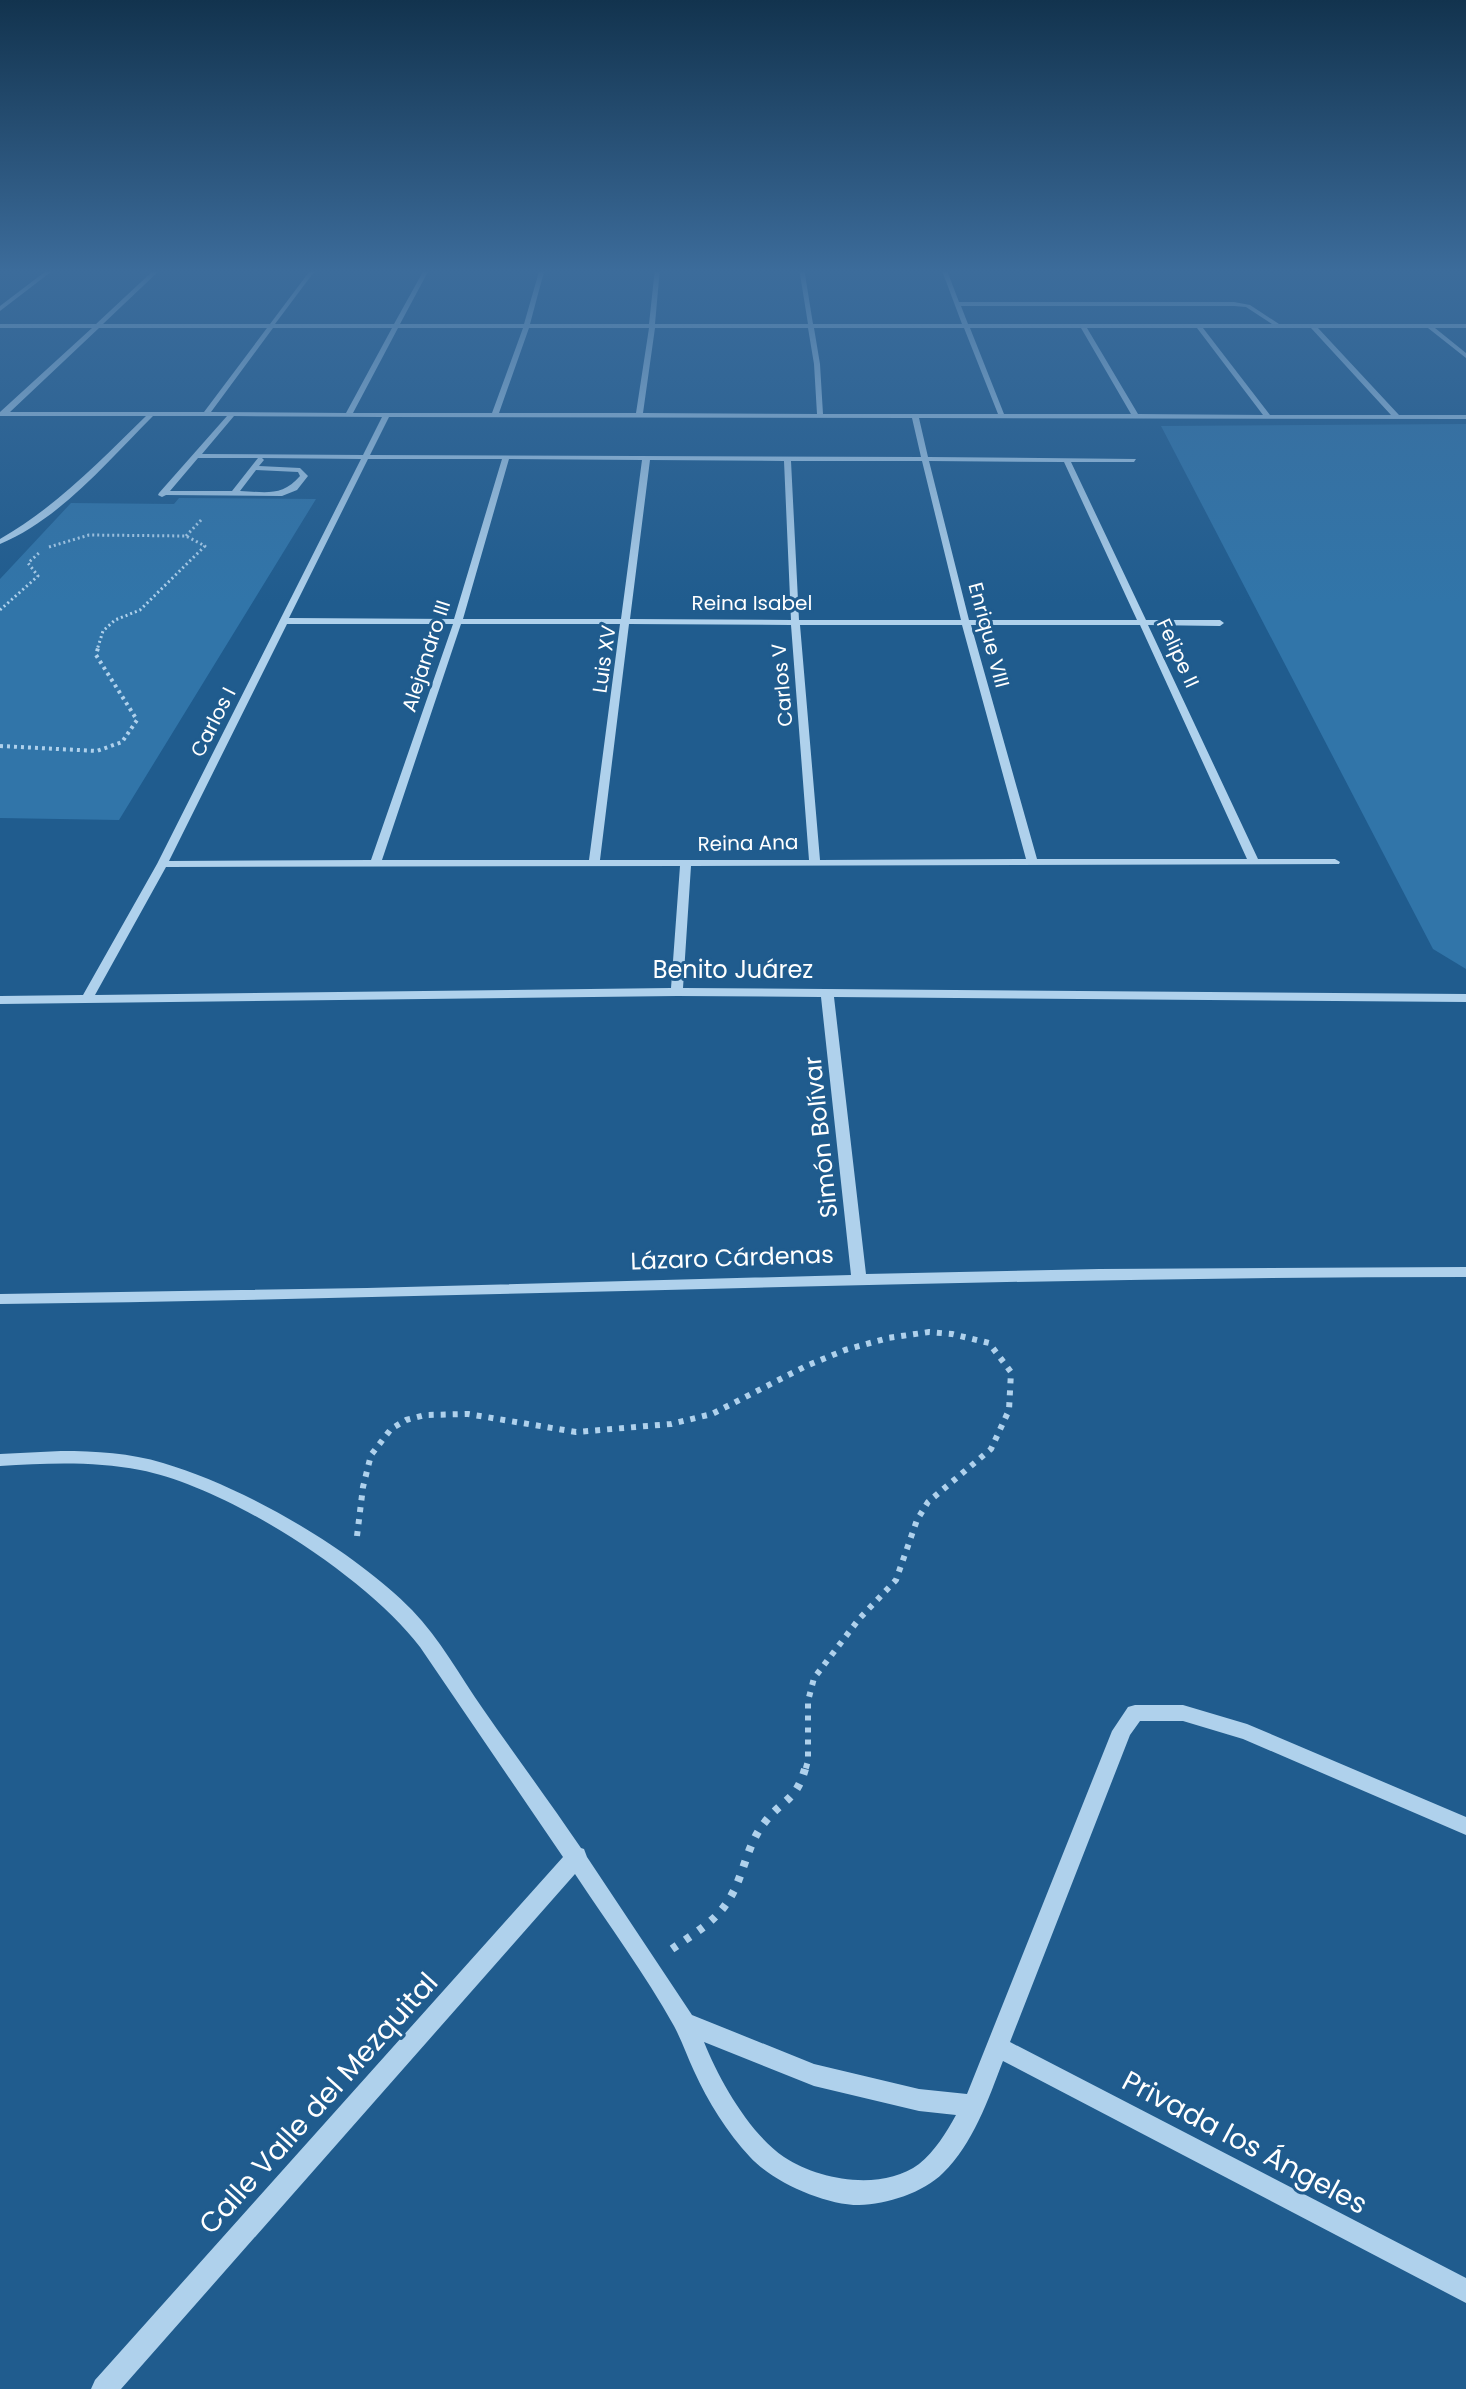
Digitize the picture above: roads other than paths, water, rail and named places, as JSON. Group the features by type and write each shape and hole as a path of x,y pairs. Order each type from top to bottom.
{"street":[{"path":"2,414 40,379"},
{"path":"205,416 232,379"},
{"path":"348,416 368,379"},
{"path":"495,415 508,379"},
{"path":"639,416 644,379"},
{"path":"818,379 820,416"},
{"path":"987,379 1002,417"},
{"path":"1114,379 1136,417"},
{"path":"1240,379 1268,417"},
{"path":"1362,379 1397,417"},
{"path":"2,414 1466,417"},
{"path":"0,542 39,520 66,498 151,415"},
{"path":"231,416 163,494 282,494 294,488 304,476 300,470 254,468"},
{"name":"Carlos I","path":"86,1000 162,864 386,416"},
{"name":"Enrique VIII","path":"915,417 965,620 1032,861"},
{"path":"198,456 1134,460"},
{"path":"233,495 263,457"},
{"name":"Alejandro III","path":"376,862 458,621 506,459"},
{"name":"Carlos V","path":"787,459 795,621 815,861"},
{"name":"Luis XV","path":"594,862 646,460"},
{"name":"Felipe II","path":"1067,460 1254,862"},
{"name":"Reina Isabel","path":"284,621 965,620 1220,623"},
{"path":"677,992 686,862"},
{"name":"Reina Ana","path":"162,864 1335,862"},
{"name":"Benito Juárez","path":"0,1000 677,992 1466,998"},
{"name":"Simón Bolívar","path":"827,992 859,1278"},
{"name":"Lázaro Cárdenas","path":"0,1299 471,1291 859,1278 1245,1271 1466,1272"},
{"path":"0,1460 57,1456 111,1460 162,1469 259,1512 352,1571 406,1616 577,1856 686,2024 706,2072 743,2130 770,2162 816,2183 860,2194 916,2179 946,2153 974,2106 1122,1731 1135,1713 1183,1713 1247,1732 1466,1826"},
{"name":"Calle Valle del Mezquital","path":"104,2389 577,1856"},
{"path":"686,2024 814,2075 906,2097 974,2106"},
{"name":"Privada los Ángeles","path":"996,2046 1466,2291"}]}
